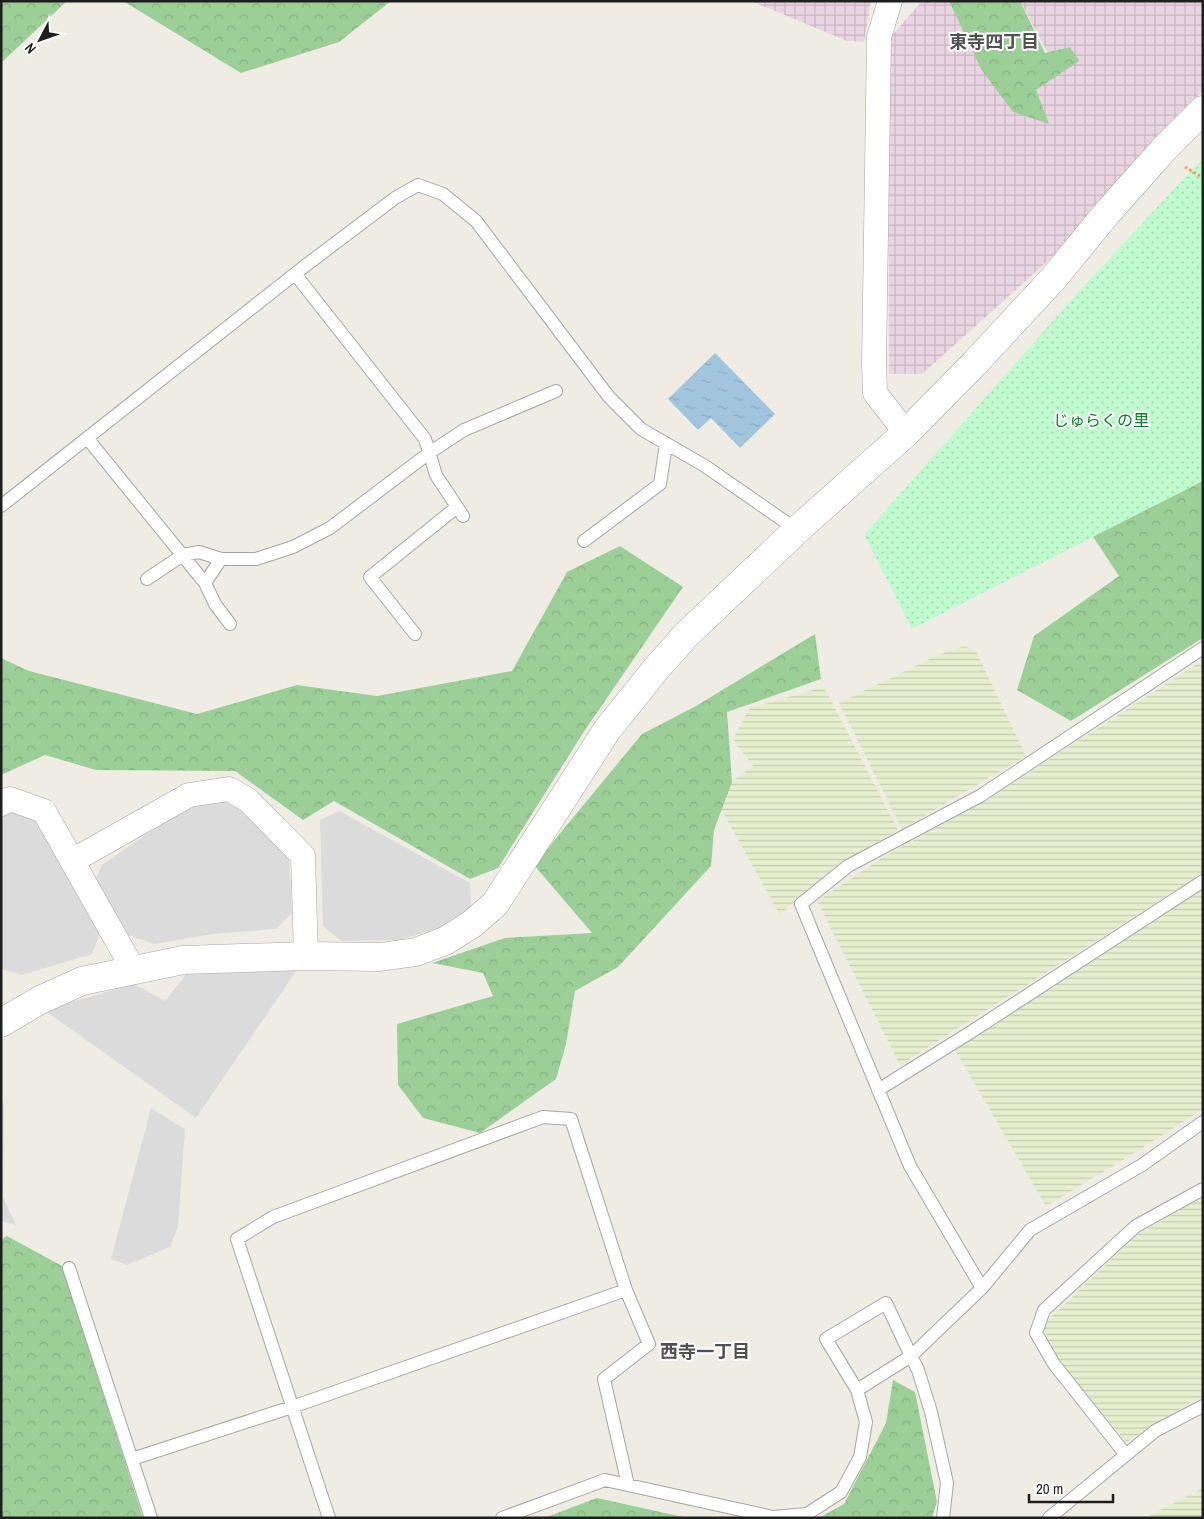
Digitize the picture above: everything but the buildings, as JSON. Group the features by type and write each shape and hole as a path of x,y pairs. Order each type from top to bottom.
{"street":[{"path":"890,1 879,37 875,393 906,433"},
{"path":"4,1016 82,981 183,960 306,956 380,957 416,952 445,940 472,924 495,904 607,730 686,635 797,530 906,433 974,364 1052,280 1157,156 1203,110"},
{"path":"72,861 189,795 229,789 248,800 303,856 306,956"},
{"path":"1,804 10,799 44,811 133,970"}],"lane":[{"path":"1,506 295,274 395,198 418,185 443,194 476,221 609,397 641,429 705,466 797,530"},
{"path":"295,274 425,439 436,475 460,511 370,577 415,634"},
{"path":"147,579 183,555 199,552 221,559 256,559 293,547 330,528 429,453 464,430 556,391"},
{"path":"87,438 205,583 215,604 230,624"},
{"path":"584,542 660,484 666,444"},
{"path":"205,583 221,559"},
{"path":"982,1288 910,1166 802,904 848,866 980,796 1203,648"},
{"path":"878,1090 971,1032 1203,881"},
{"path":"329,1518 237,1239 273,1217 542,1117 571,1119 626,1290 649,1344 604,1379 628,1485"},
{"path":"857,1390 911,1356 982,1288 1030,1230 1142,1165 1203,1122"},
{"path":"1126,1455 1054,1364 1036,1333 1044,1310 1136,1226 1203,1189"},
{"path":"69,1268 151,1518"},
{"path":"132,1459 292,1406 626,1290"},
{"path":"502,1518 605,1480 773,1517 807,1514 841,1492 860,1457 866,1422 857,1390 826,1339 886,1303 918,1370 932,1412 947,1483 943,1518"},
{"path":"1049,1518 1155,1431 1203,1406"}],"shaded area":[{"path":"751,1 871,1 864,42 847,41"},
{"path":"922,1 962,1 1057,70 1020,1 1203,1 1203,90 1060,250 922,374 889,374 888,40"},
{"path":"230,799 289,858 292,913 276,929 213,934 154,944 128,935 95,880 102,865 187,806"},
{"path":"5,809 36,819 102,929 92,954 22,975 1,969 1,811"},
{"path":"339,811 470,883 471,906 450,925 400,940 341,941 323,926 320,820"},
{"path":"299,967 196,1118 44,1010 134,984 165,1001 188,972"},
{"path":"1,1097 4,1106 3,1197 16,1225 1,1221"},
{"path":"151,1108 185,1129 178,1227 170,1247 127,1265 111,1259"}],"green space":[{"path":"1,1 67,1 1,63"},
{"path":"123,1 391,1 339,42 241,73"},
{"path":"949,1 1020,1 1045,53 1070,47 1079,61 1036,90 1049,124 1013,112 981,69"},
{"name":"じゅらくの里","path":"1203,158 1203,481 912,629 864,535 1082,288"},
{"path":"1203,459 1203,638 1071,721 1017,690 1034,636 1119,576 1078,514"},
{"path":"620,546 683,587 583,733 498,868 470,879 334,801 303,820 235,771 96,770 45,755 1,775 1,658 29,671 197,714 297,685 377,696 512,671 567,572"},
{"path":"815,634 821,679 727,712 732,782 714,830 711,866 618,967 575,991 566,1044 556,1079 480,1133 423,1118 398,1085 397,1024 493,996 483,973 432,963 505,938 592,933 534,865 642,734 696,706"},
{"path":"964,646 976,651 1026,756 902,829 839,703 938,655"},
{"path":"1203,660 1203,873 900,1065 817,901 885,856 985,801"},
{"path":"824,687 898,830 835,867 780,915 713,795 753,766 733,739 750,708"},
{"path":"1203,889 1203,1109 1046,1206 955,1050"},
{"path":"1203,1197 1203,1397 1193,1401 1126,1442 1056,1360 1043,1325 1137,1235"},
{"path":"7,1236 62,1266 143,1518 1,1518 1,1240"},
{"path":"893,1380 915,1392 937,1502 932,1518 819,1518 844,1504 886,1423"},
{"path":"1203,1488 1203,1518 1145,1518"},
{"path":"597,1498 688,1518 544,1518"}],"water":[{"path":"715,353 775,414 740,448 711,418 698,430 668,399"}],"district":[{"name":"東寺四丁目","path":"994,41"},
{"name":"西寺一丁目","path":"705,1351"}]}
